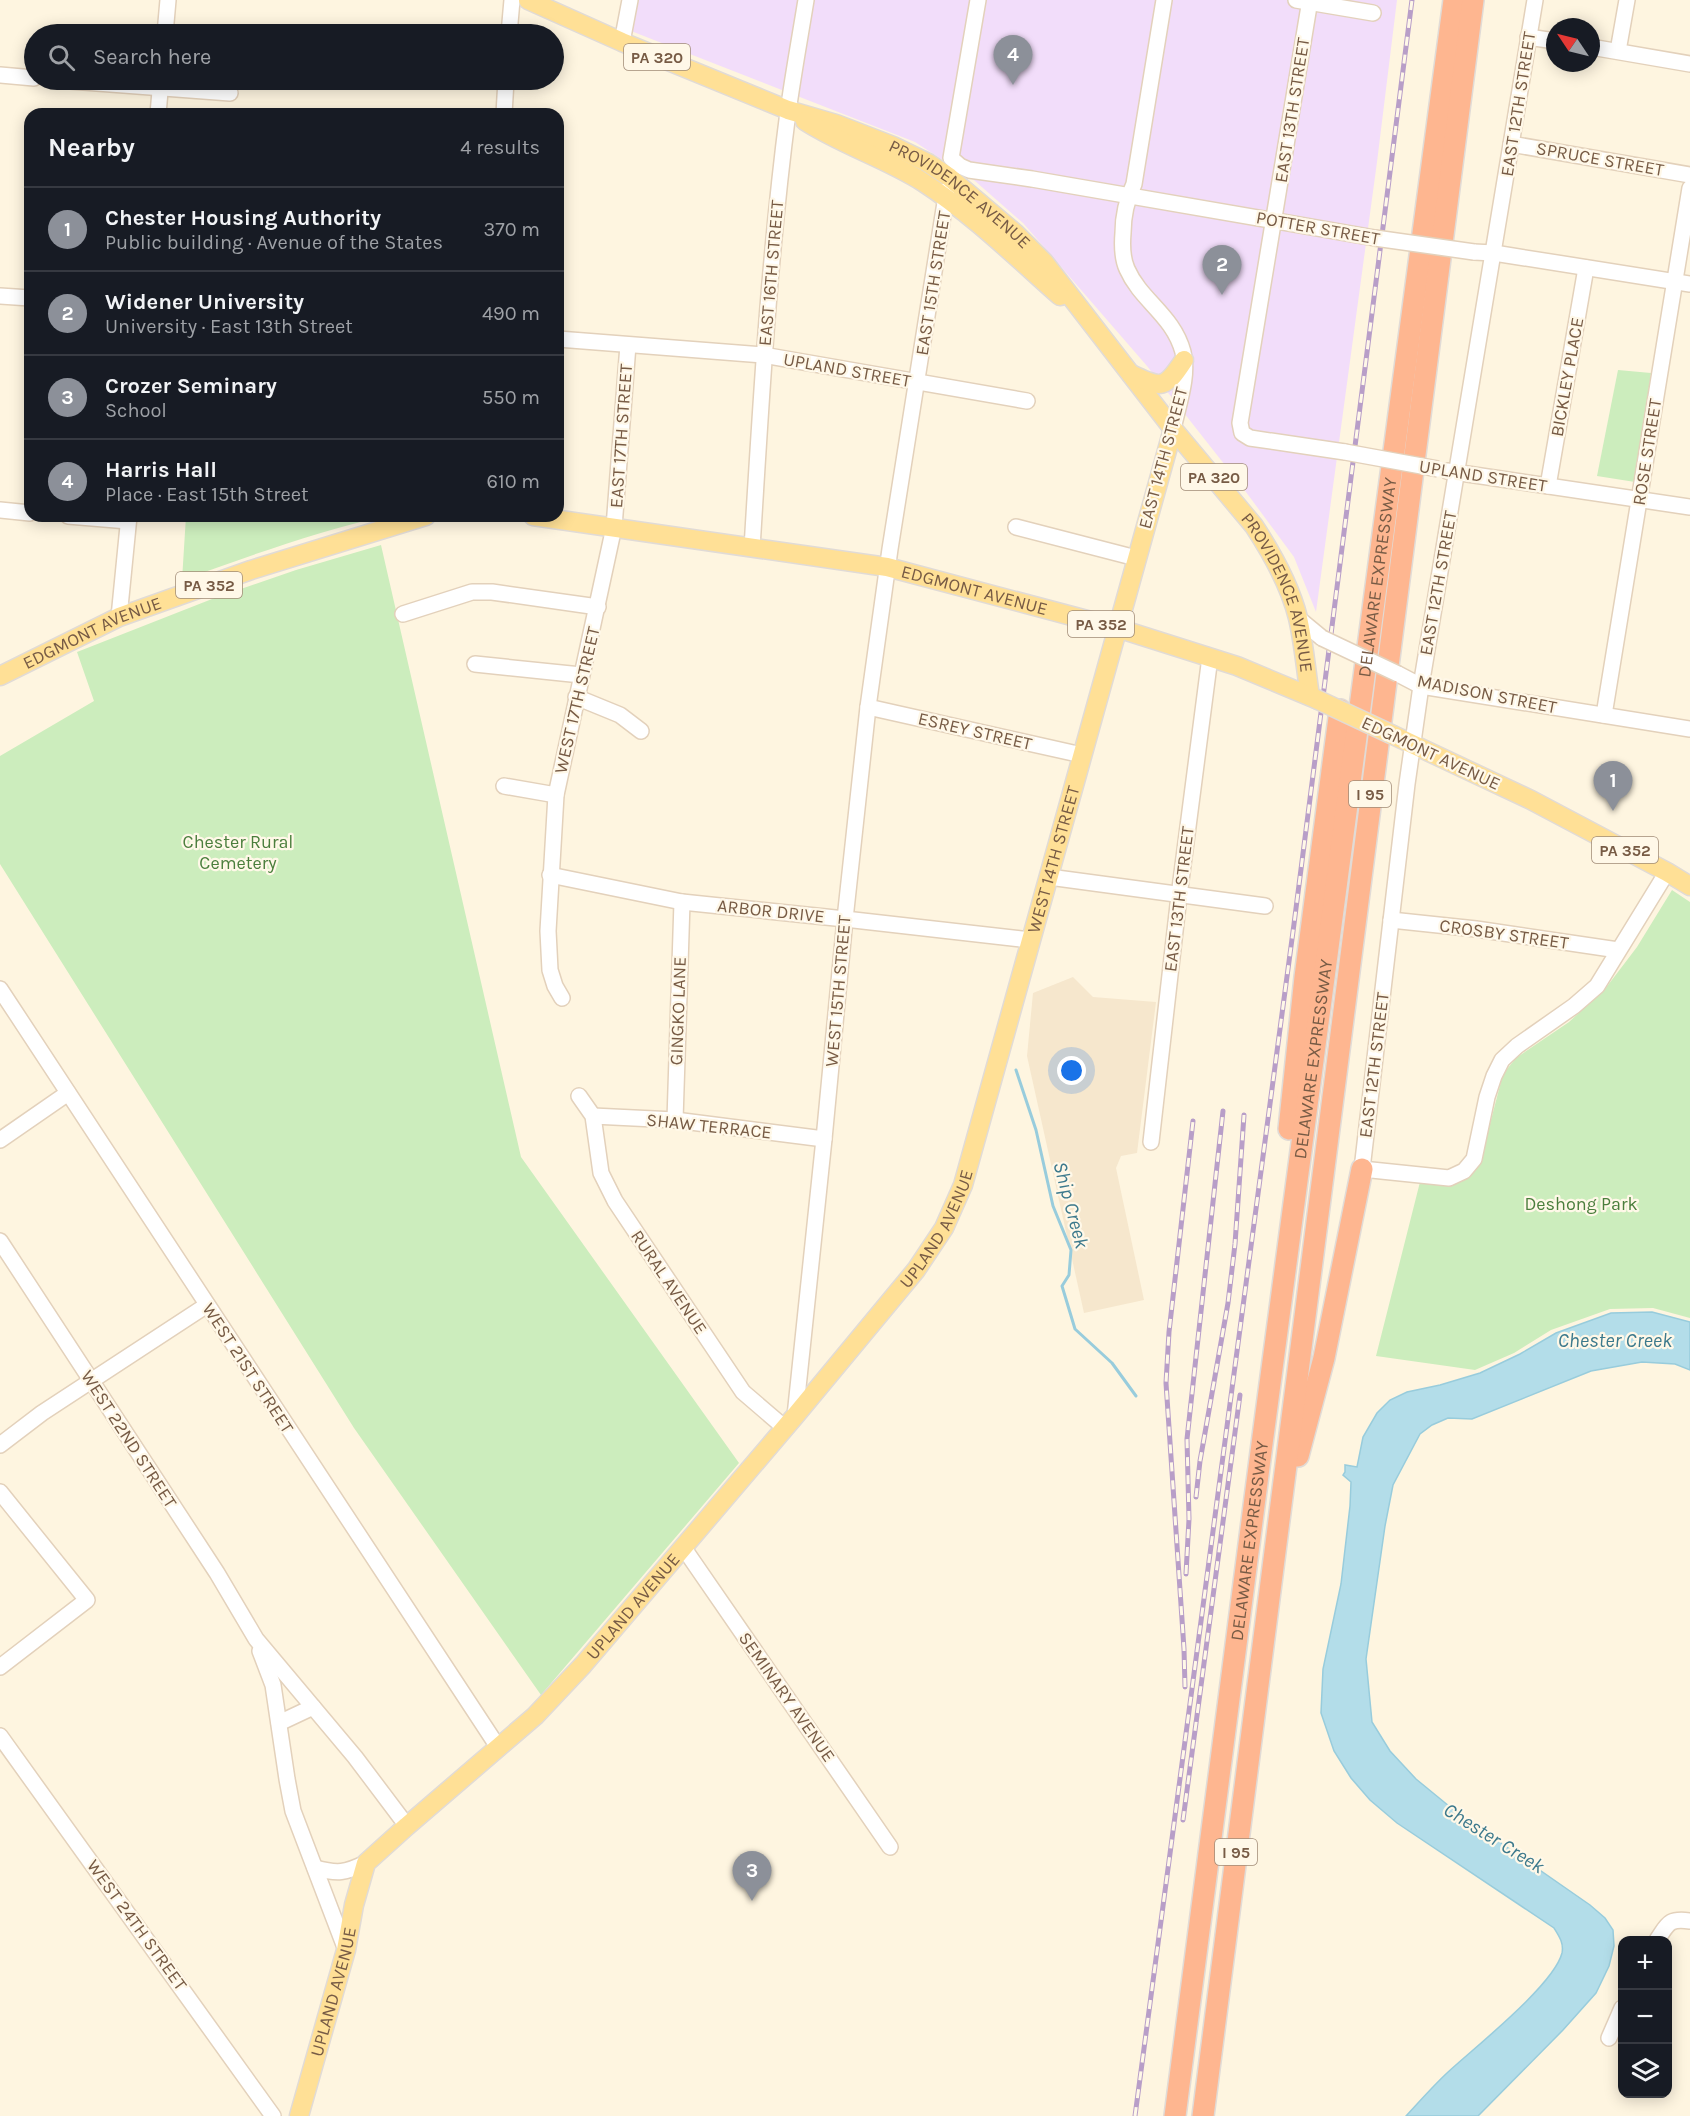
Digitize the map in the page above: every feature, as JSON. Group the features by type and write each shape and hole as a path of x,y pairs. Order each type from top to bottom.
{"highway":[{"name":"DELAWARE EXPRESSWAY","path":"1174,2116 1454,0"},
{"name":"DELAWARE EXPRESSWAY","path":"1203,2116 1473,0"},
{"path":"1262,1444 1263,1344 1305,977 1340,710"},
{"path":"1270,1588 1298,1456 1334,1312 1362,1169"}],"main road":[{"name":"PROVIDENCE AVENUE","path":"528,0 622,42 788,110 836,124 928,163 949,177 1015,233 1044,262 1173,429 1254,526 1268,547 1291,593 1299,619 1313,698"},
{"name":"PROVIDENCE AVENUE","path":"788,110 830,137 922,181 1012,253 1094,328"},
{"path":"1130,374 1159,384 1167,382 1184,360"},
{"name":"EAST 14TH STREET","path":"1117,628 1173,429"},
{"name":"EDGMONT AVENUE","path":"564,520 887,567 1117,628 1210,657 1237,666 1340,710 1559,815 1667,872"},
{"name":"EDGMONT AVENUE","path":"0,676 119,617 251,570 407,522"},
{"name":"WEST 14TH STREET","path":"989,1092 1117,628"},
{"name":"PA 352","path":"1667,872 1690,886"},
{"name":"UPLAND AVENUE","path":"299,2116 346,1950 354,1905 366,1863 551,1699 790,1422 916,1270 944,1228 963,1185 989,1092"}],"street":[{"path":"166,24 168,0"},
{"path":"510,24 512,0"},
{"path":"622,42 630,0"},
{"name":"EAST 16TH STREET","path":"752,548 763,355 788,110 806,0"},
{"name":"POTTER STREET","path":"978,0 951,158 969,170 1375,238 1494,253 1690,284"},
{"name":"EAST 14TH STREET","path":"1154,0 1134,184 1129,195 1123,233 1123,255 1132,279 1176,332 1184,360 1184,381 1173,429"},
{"name":"EAST 14TH STREET","path":"1144,91 1164,0"},
{"name":"EAST 12TH STREET","path":"1362,1169 1412,746 1534,0"},
{"path":"1618,51 1627,0"},
{"path":"1305,1 1373,13"},
{"name":"EAST 13TH STREET","path":"1242,433 1240,423 1274,220 1305,1"},
{"path":"1528,37 1546,40"},
{"path":"1600,48 1690,64"},
{"path":"0,75 24,77"},
{"path":"159,108 160,90"},
{"path":"209,90 230,93"},
{"path":"504,108 505,90"},
{"name":"SPRUCE STREET","path":"1511,144 1690,175"},
{"name":"EAST 15TH STREET","path":"887,567 949,177"},
{"name":"ROSE STREET","path":"1604,716 1690,188"},
{"name":"BICKLEY PLACE","path":"1548,486 1586,268"},
{"path":"0,296 24,298"},
{"name":"UPLAND STREET","path":"564,340 763,355 1027,400"},
{"name":"EAST 17TH STREET","path":"614,527 628,345"},
{"name":"UPLAND STREET","path":"1242,433 1250,438 1345,452 1457,473 1690,507"},
{"path":"0,510 24,512"},
{"path":"119,617 128,522"},
{"name":"WEST 17TH STREET","path":"562,998 550,970 548,931 556,795 614,527"},
{"path":"1016,527 1136,558"},
{"name":"WEST 15TH STREET","path":"790,1422 824,1139 844,919 868,707 887,567"},
{"path":"403,614 472,592 492,592 598,607"},
{"name":"MADISON STREET","path":"1299,619 1322,638 1421,686 1690,729"},
{"name":"EAST 13TH STREET","path":"1151,1142 1179,896 1210,657"},
{"path":"475,664 581,675"},
{"path":"576,697 620,715 641,731"},
{"name":"ESREY STREET","path":"868,707 1082,755"},
{"path":"504,786 556,795"},
{"path":"1362,1169 1449,1178 1464,1171 1474,1159 1487,1097 1502,1060 1517,1046 1574,1006 1597,986 1667,872"},
{"name":"ARBOR DRIVE","path":"550,875 682,902 1030,940"},
{"path":"1049,877 1265,906"},
{"name":"GINGKO LANE","path":"675,1120 682,902"},
{"name":"CROSBY STREET","path":"1391,920 1476,929 1618,951"},
{"name":"WEST 21ST STREET","path":"0,989 498,1747"},
{"path":"0,1140 69,1093"},
{"path":"579,1096 593,1116"},
{"name":"SHAW TERRACE","path":"593,1116 675,1120 824,1139"},
{"name":"RURAL AVENUE","path":"593,1116 601,1173 615,1202 743,1392 790,1422"},
{"name":"WEST 22ND STREET","path":"0,1241 217,1573 256,1639 355,1757 407,1826"},
{"path":"0,1445 42,1413 207,1305"},
{"path":"0,1492 87,1600 0,1667"},
{"name":"SEMINARY AVENUE","path":"683,1547 890,1847"},
{"name":"WEST 22ND STREET","path":"256,1639 273,1685 286,1779 293,1810 346,1950"},
{"path":"279,1723 313,1707"},
{"name":"WEST 24TH STREET","path":"0,1736 273,2116"},
{"path":"315,1868 331,1872 347,1872 366,1863"},
{"path":"1660,1936 1670,1922 1676,1919 1690,1921"},
{"path":"1609,2038 1618,2019"}],"shaded area":[{"path":"637,0 1397,0 1316,612 1294,557 1243,488 1147,366 1023,223 975,181 915,142 631,31"},
{"path":"1073,977 1093,997 1156,1002 1137,1153 1121,1156 1116,1168 1144,1300 1084,1313 1027,1056 1033,993"}],"green space":[{"path":"1618,370 1651,373 1635,482 1597,476"},
{"path":"186,522 359,522 257,553 182,580"},
{"name":"Chester Rural Cemetery","path":"381,545 521,1157 739,1463 541,1695 354,1428 0,864 0,756 94,701 77,652 212,599 296,570"},
{"name":"Deshong Park","path":"1672,890 1690,902 1690,1318 1653,1308 1610,1309 1551,1330 1514,1353 1475,1370 1376,1356 1420,1182 1453,1185 1471,1175 1480,1162 1503,1074 1516,1058 1569,1022 1605,989 1637,947"}],"water":[{"name":"Chester Creek","path":"1652,1312 1690,1322 1690,1370 1675,1364 1642,1362 1591,1371 1472,1419 1448,1418 1432,1425 1420,1434 1393,1485 1366,1659 1372,1722 1390,1751 1416,1779 1455,1811 1590,1905 1605,1918 1613,1930 1614,1946 1609,1966 1596,1993 1563,2030 1478,2116 1406,2116 1442,2078 1544,1982 1556,1966 1562,1953 1562,1946 1554,1928 1397,1823 1370,1800 1351,1778 1334,1751 1321,1713 1323,1669 1341,1584 1350,1506 1351,1482 1343,1475 1345,1465 1357,1467 1363,1437 1377,1413 1390,1400 1407,1392 1480,1373 1520,1354 1556,1333 1611,1313"}],"waterway":[{"name":"Ship Creek","path":"1016,1070 1036,1130 1053,1206 1071,1250 1069,1275 1062,1286 1075,1329 1112,1363 1136,1396"}],"railway":[{"path":"1135,2116 1294,924 1412,0"},
{"path":"1186,1574 1189,1519 1187,1439 1223,1111"},
{"path":"1196,1497 1200,1461 1228,1303 1235,1244 1244,1115"},
{"path":"1185,1687 1166,1383 1169,1332 1193,1121"},
{"path":"1183,1820 1240,1395"}],"place":[{"name":"Harris Hall","path":"1013,85"},
{"name":"Widener University","path":"1222,295"},
{"name":"Chester Housing Authority","path":"1613,811"},
{"name":"Crozer Seminary","path":"752,1901"}]}
